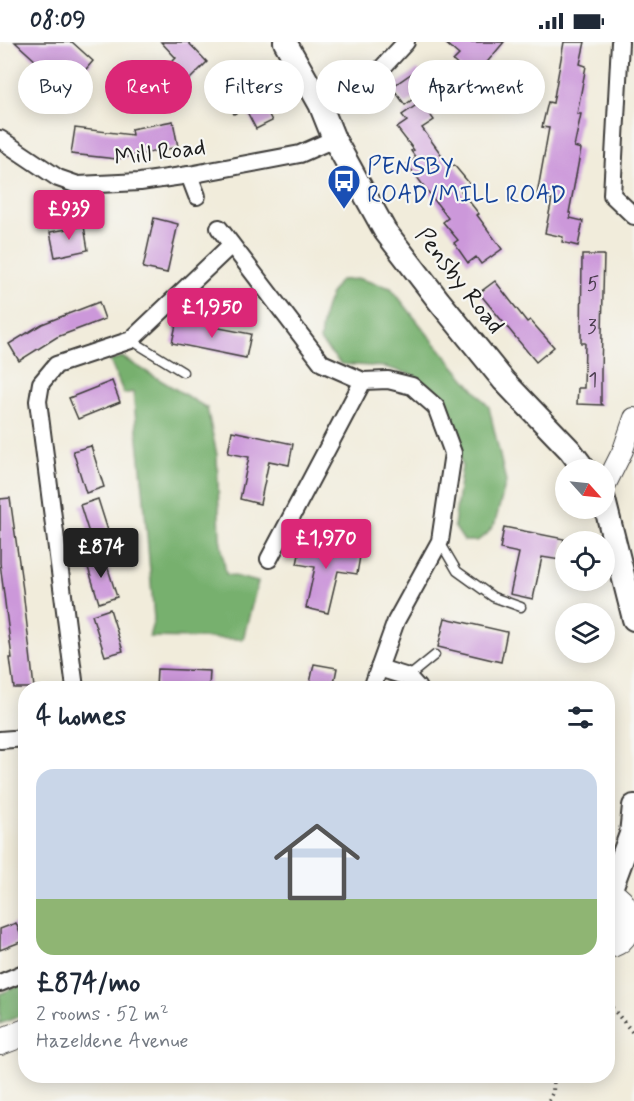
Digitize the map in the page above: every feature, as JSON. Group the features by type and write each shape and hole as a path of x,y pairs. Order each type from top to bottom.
{"main road":[{"name":"Pensby Road","path":"285,42 316,97"},
{"name":"Pensby Road","path":"324,114 334,139 385,231 504,381 577,459"},
{"path":"609,519 634,620"},
{"path":"615,876 631,834 634,806"},
{"path":"615,897 622,900 627,908 630,921 622,942"},
{"path":"0,1042 18,1035"}],"street":[{"path":"389,60 406,42"},
{"path":"620,42 612,195 634,216"},
{"name":"Mill Road","path":"0,140 58,178 78,185 140,182 189,176 300,154 334,139"},
{"path":"189,176 197,196"},
{"path":"219,228 322,363 363,381 388,380 412,386 436,407 453,453 440,542 396,621 374,681"},
{"path":"74,681 38,401 41,383 56,365 131,340 231,245"},
{"path":"269,560 363,381"},
{"path":"615,466 634,418"},
{"path":"379,668 408,681"},
{"path":"0,740 18,739"},
{"path":"0,983 18,975"}],"lane":[{"path":"131,340 183,372"},
{"path":"440,542 457,571 493,597 521,607"},
{"path":"415,681 435,655"}],"path":[{"path":"615,1012 634,1034"},
{"path":"549,1101 554,1083"}],"green space":[{"path":"360,279 391,288 489,407 506,482 495,523 487,534 477,541 464,541 454,526 462,465 453,424 437,391 413,375 385,367 341,364 320,341 325,309 335,287 340,280"},
{"path":"122,357 207,408 217,455 220,537 226,574 258,582 243,639 149,637 154,619 133,392 124,394 110,361"},
{"path":"18,986 18,1017 0,1024 0,994"}],"building":[{"path":"15,42 72,42 92,60 35,60"},
{"path":"161,42 188,42 205,60 204,65 192,77 192,60 174,60 176,58"},
{"path":"444,42 504,42 489,60 454,60 459,55"},
{"path":"564,42 585,42 580,64 586,66 577,114 581,114 574,147 581,149 569,213 571,213 570,218 583,221 578,246 562,242 563,237 545,233 552,199 537,195 549,128 542,127 548,102 553,103"},
{"path":"408,76 408,103 405,105 396,93 396,84"},
{"path":"408,111 408,114 430,114 434,120 422,128 451,168 454,165 469,183 461,191 502,249 481,264 476,257 468,263 454,243 458,240 443,222 448,218 407,164 416,158 411,151 414,150 397,128 407,121 402,115"},
{"path":"248,114 268,114 272,121 256,129"},
{"path":"173,121 178,147 117,159 71,154 75,128 132,135 131,129"},
{"path":"154,218 178,224 167,273 143,268"},
{"path":"84,226 88,250 55,257 50,232"},
{"path":"582,255 604,255 601,371 601,403 603,405 577,404 578,388 584,388 585,343 581,343"},
{"path":"495,281 527,322 530,320 554,347 536,362 479,293"},
{"path":"99,302 105,319 57,337 19,361 9,344 42,324"},
{"path":"177,320 251,334 246,358 172,343"},
{"path":"112,381 120,402 78,419 69,398"},
{"path":"232,431 293,444 289,465 269,461 260,504 240,499 249,457 228,453"},
{"path":"91,446 104,487 86,493 73,451"},
{"path":"10,498 33,681 18,681 18,688 14,688 0,563 0,499"},
{"path":"98,499 111,540 93,546 80,505"},
{"path":"504,527 555,537 555,559 542,557 533,599 510,594 519,553 500,549"},
{"path":"302,540 361,550 357,574 338,571 328,613 306,608 315,567 297,564"},
{"path":"104,556 117,597 99,603 86,561"},
{"path":"110,609 123,651 105,656 92,615"},
{"path":"445,618 507,632 501,662 438,647"},
{"path":"314,664 337,668 334,681 310,681"},
{"path":"157,669 210,671 209,681 156,681"},
{"path":"16,923 18,943 0,950 0,929"}],"place":[{"name":"PENSBY ROAD/MILL ROAD","path":"344,210"}]}
